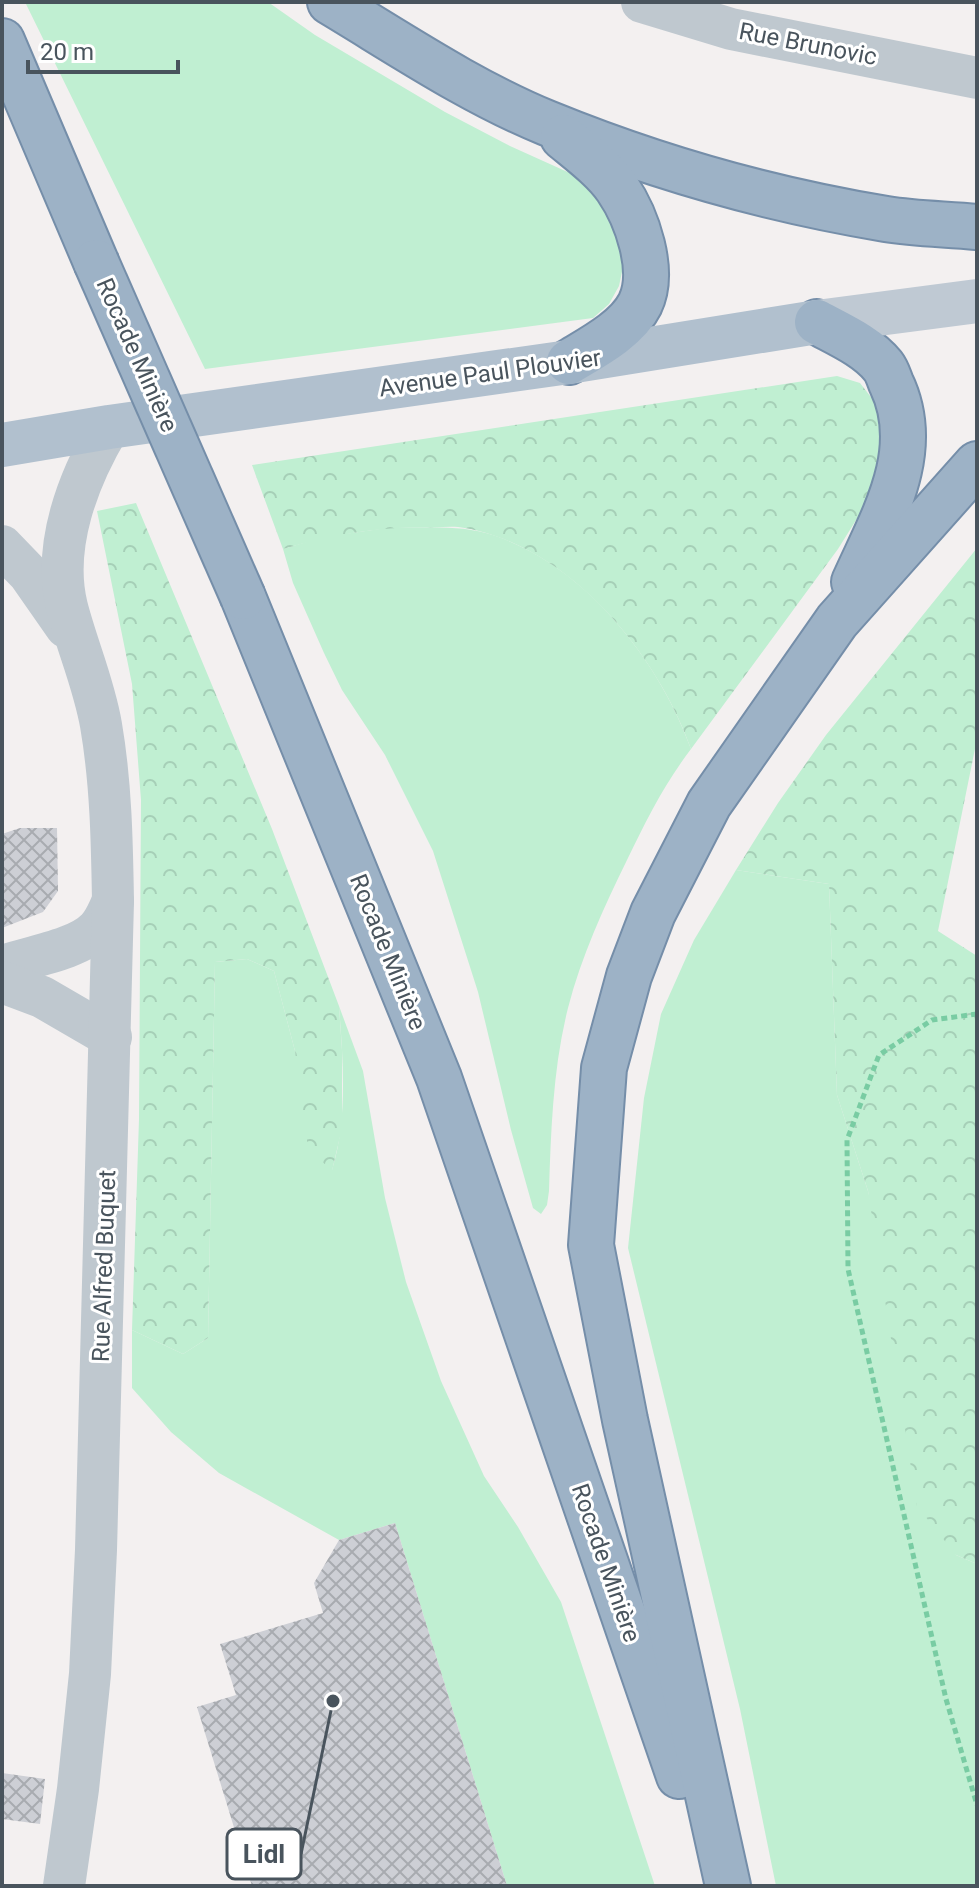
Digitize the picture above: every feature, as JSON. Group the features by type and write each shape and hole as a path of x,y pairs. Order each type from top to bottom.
{"highway":[{"path":"330,2 485,93 546,123 674,169 810,204 888,219 977,227"},
{"name":"Rocade Minière","path":"2,41 243,597 439,1078 717,1886"},
{"path":"2,122 96,262"},
{"path":"546,123 586,156 617,188 639,234 647,271 639,305 614,335 569,362"},
{"path":"817,322 856,343 884,367 901,402 904,443 898,483 837,621"},
{"path":"728,1886 625,1420 591,1245 604,1068 629,976 653,913 709,804 837,621 977,464"}],"main road":[{"name":"Avenue Paul Plouvier","path":"2,445 569,362 817,322 977,301"}],"street":[{"name":"Rue Brunovic","path":"642,2 731,29 977,78"},
{"name":"Rue Alfred Buquet","path":"64,1886 90,1674 113,901 111,798 100,722 67,606 61,564 70,521 90,459 109,427"},
{"name":"Rue Alfred Buquet","path":"2,546 29,574 80,648"},
{"path":"2,966 80,942 105,920 113,901"},
{"path":"2,982 53,1003 111,1037"}],"path":[{"path":"977,1014 932,1020 879,1055 847,1140 848,1269 946,1699 977,1805"}],"green space":[{"path":"25,2 268,2 315,35 445,112 593,187 606,206 622,246 623,267 619,286 609,304 593,318 205,369"},
{"path":"837,376 860,383 874,401 882,424 880,463 868,501 838,549 691,749 655,675 630,640 602,607 570,578 535,554 498,537 458,527 372,530 283,549 252,465"},
{"path":"136,503 272,829 339,1006 342,1050 342,1128 332,1171 308,1148 295,1051 274,971 247,959 215,962 208,1338 183,1354 132,1330 139,1119 141,800 132,684 97,511"},
{"path":"394,527 475,530 521,546 554,565 612,617 637,648 659,681 691,749 634,845 579,970 559,1053 549,1191 547,1205 541,1214 533,1208 478,992 433,851 385,755 342,690 293,583 283,549 323,537"},
{"path":"977,548 977,739 938,931 977,956 977,1564 956,1555 917,1506 868,1191 837,1095 829,884 736,870 826,735"},
{"path":"736,870 829,884 837,1095 868,1191 956,1555 977,1564 977,1886 776,1886 740,1709 628,1248 644,1098 661,1014 694,940"},
{"path":"247,959 274,971 332,1170 342,1109 339,1006 363,1071 385,1198 406,1282 441,1381 484,1476 518,1527 561,1602 655,1886 507,1886 395,1523 339,1540 219,1473 171,1432 132,1388 132,1330 183,1354 208,1338 215,962"}],"building":[{"path":"20,828 57,828 58,891 43,912 2,928 2,834"},
{"path":"395,1523 507,1886 252,1886 197,1707 236,1695 220,1644 323,1613 314,1583 339,1540"},
{"path":"2,1773 45,1779 40,1824 2,1819"}],"place":[{"name":"Lidl","path":"333,1701"}]}
